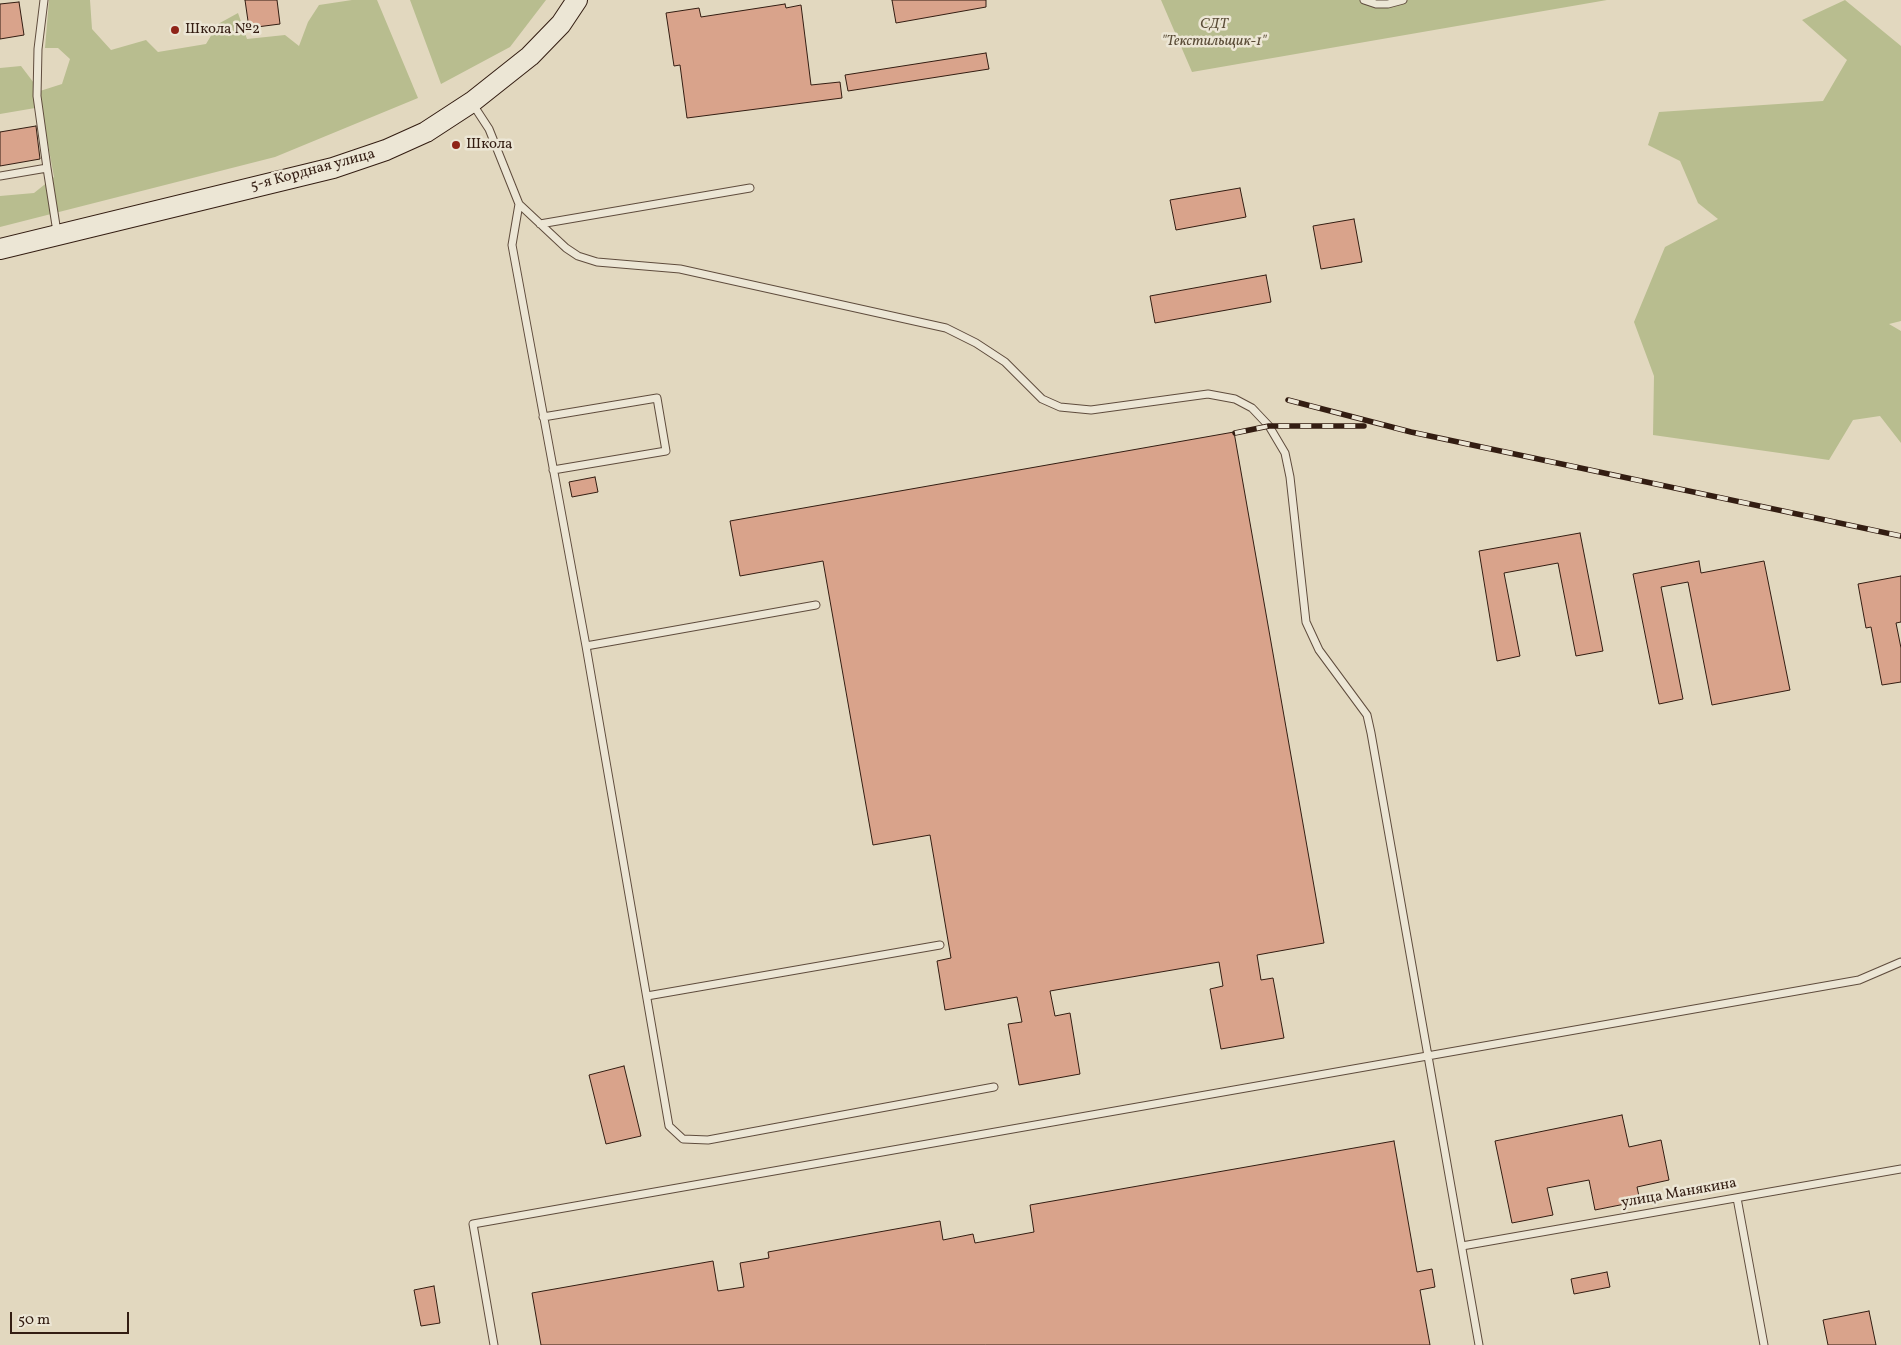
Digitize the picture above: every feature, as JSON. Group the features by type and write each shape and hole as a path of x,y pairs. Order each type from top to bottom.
{"main road":[{"name":"5-я Кордная улица","path":"0,249 333,168 386,150 426,132 472,102 530,56 562,24 578,0"}],"lane":[{"path":"44,0 38,49 37,96 58,235"},
{"path":"1364,0 1376,4 1388,4 1403,0"},
{"path":"472,102 488,129 519,204 566,248 578,256 598,262 680,269 946,328 976,343 1005,362 1042,399 1060,407 1091,410 1208,394 1235,398 1252,408 1269,426 1285,453 1290,477 1306,622 1319,650 1366,715 1371,732 1479,1345"},
{"path":"0,176 47,168"},
{"path":"540,224 750,188"},
{"path":"519,204 512,245 586,646 669,1126 683,1139 708,1140 994,1087"},
{"path":"543,417 657,398 666,451 553,470"},
{"path":"586,646 816,605"},
{"path":"647,996 940,945"},
{"path":"494,1345 473,1224 1859,980 1901,962"},
{"name":"улица Манякина","path":"1462,1246 1901,1169"},
{"path":"1737,1198 1764,1345"}],"green space":[{"path":"49,0 90,0 92,29 111,50 146,40 158,52 206,44 218,24 238,13 247,39 285,35 299,46 308,22 319,5 352,0 377,0 418,98 275,157 0,227 0,196 34,193 54,177 41,107 0,114 0,68 21,66 40,91 62,84 70,59 58,48 45,48"},
{"path":"410,0 546,0 510,47 441,84"},
{"name":"СДТ \"Текстильщик-1\"","path":"1161,0 1607,0 1192,72"},
{"path":"1845,0 1901,46 1901,321 1889,324 1901,331 1901,443 1880,416 1853,420 1829,460 1653,435 1654,376 1634,322 1665,247 1718,219 1698,203 1680,161 1648,145 1659,112 1823,101 1847,60 1802,20"}],"building":[{"path":"245,0 277,0 280,24 249,28"},
{"path":"892,0 986,0 986,7 896,23"},
{"path":"19,2 24,35 0,39 0,4"},
{"path":"785,4 786,8 801,5 811,85 840,82 842,98 687,118 680,65 674,66 666,13 699,8 701,17"},
{"path":"986,53 989,69 848,91 845,75"},
{"path":"36,126 40,159 0,166 0,132"},
{"path":"1240,188 1246,217 1176,230 1170,200"},
{"path":"1354,219 1362,262 1321,269 1313,226"},
{"path":"1266,275 1271,302 1155,323 1150,296"},
{"path":"1234,432 1324,943 1257,955 1261,980 1273,978 1284,1038 1221,1049 1210,989 1223,986 1219,962 1050,991 1055,1016 1070,1013 1080,1074 1019,1085 1008,1024 1022,1022 1017,997 945,1010 937,961 951,958 930,835 873,845 823,561 740,576 730,521"},
{"path":"595,477 598,492 572,497 569,482"},
{"path":"1580,533 1603,651 1576,656 1558,563 1504,573 1520,656 1497,661 1479,551"},
{"path":"1699,561 1701,573 1764,561 1790,690 1712,705 1688,582 1661,587 1683,699 1659,704 1633,574"},
{"path":"1901,576 1901,622 1896,623 1901,648 1901,682 1882,685 1871,627 1866,628 1858,584"},
{"path":"624,1066 641,1136 606,1144 589,1075"},
{"path":"1622,1115 1629,1147 1661,1140 1669,1180 1637,1187 1640,1201 1595,1210 1589,1180 1547,1188 1553,1215 1512,1223 1495,1141"},
{"path":"1394,1141 1417,1272 1432,1269 1435,1287 1420,1290 1430,1345 541,1345 532,1293 713,1261 718,1291 744,1287 740,1263 769,1258 768,1252 940,1221 943,1240 973,1234 975,1243 1034,1232 1030,1205"},
{"path":"1607,1272 1610,1287 1574,1294 1571,1279"},
{"path":"434,1286 440,1323 421,1326 414,1290"},
{"path":"1869,1311 1876,1345 1828,1345 1823,1320"}],"railway":[{"path":"1288,400 1411,432 1901,536"},
{"path":"1235,433 1269,426 1364,426"}],"place":[{"name":"Школа №2","path":"175,30"},
{"name":"Школа","path":"456,145"}]}
